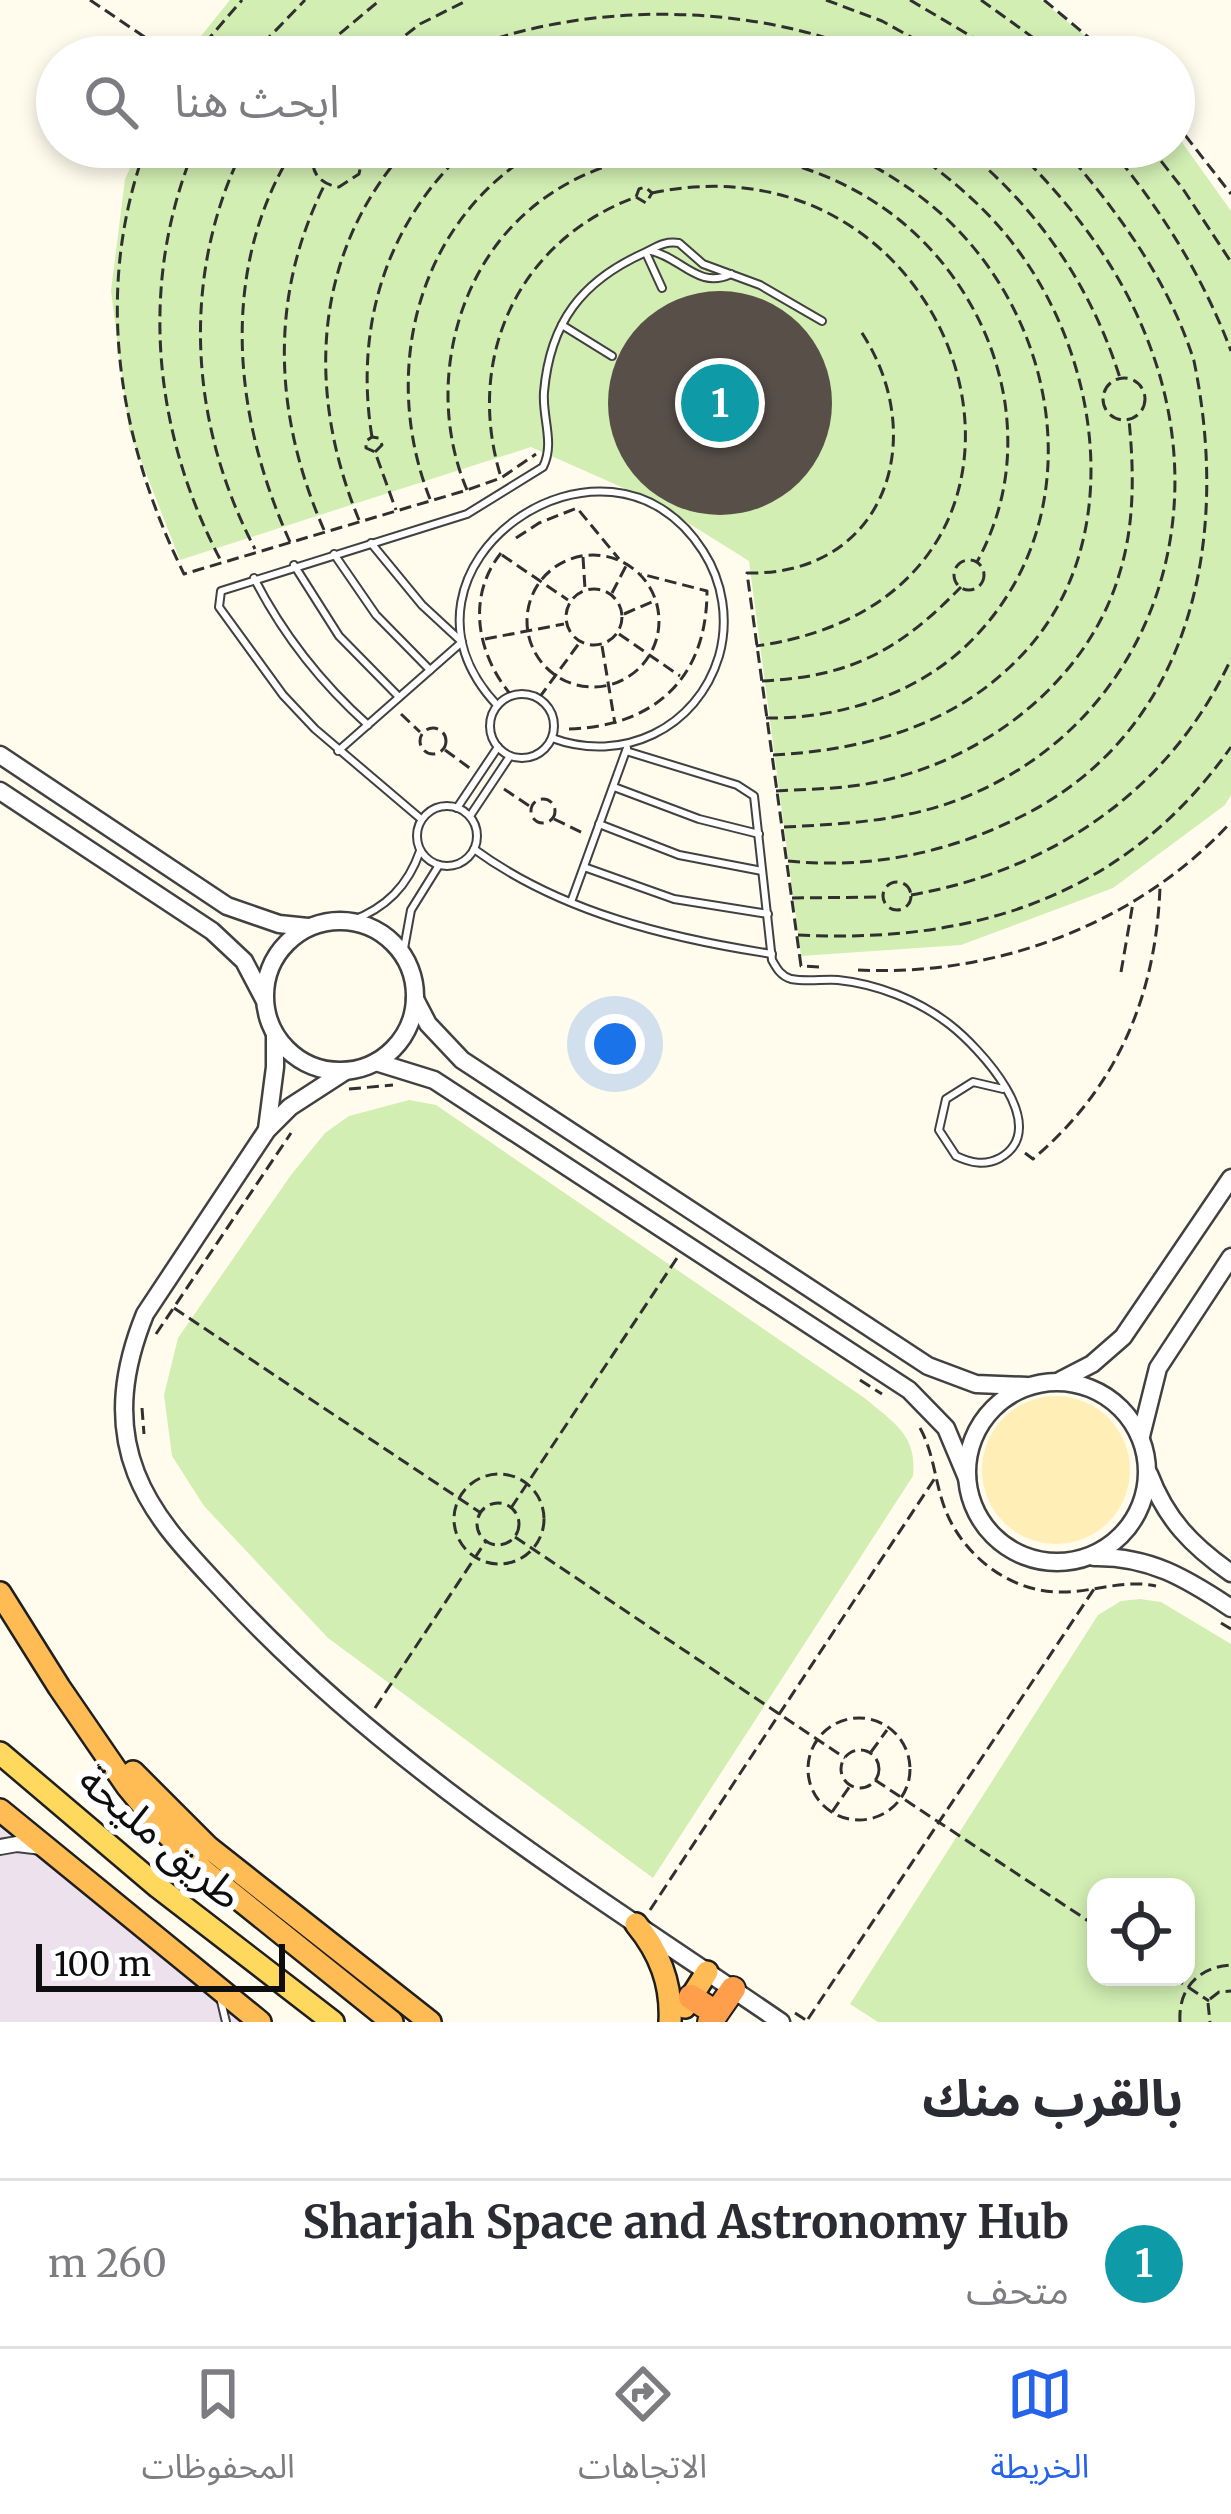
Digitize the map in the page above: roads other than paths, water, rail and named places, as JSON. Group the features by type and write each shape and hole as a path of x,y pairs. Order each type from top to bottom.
{"highway":[{"path":"0,1593 127,1786 183,1851 392,2022"},
{"path":"96,1738 208,1847 430,2022"},
{"path":"0,1810 260,2022"},
{"path":"642,1918 668,1984 672,2022"},
{"path":"672,2022 707,1972"},
{"path":"691,1997 713,2017 733,1989"}],"main road":[{"name":"طريق مليحة","path":"0,1754 158,1887 333,2022"}],"street":[{"path":"0,755 227,906 279,924 309,927 351,921 372,928 403,954 413,977 415,999 404,1036 376,1062 345,1081 316,1088 267,1130 154,1300 133,1344 123,1407 126,1438 146,1497 163,1524 240,1609 373,1733 479,1816 642,1918 707,1972 781,2022"},
{"path":"0,791 212,931 244,961 264,999 275,1035 267,1130"},
{"path":"264,999 275,956 309,927"},
{"path":"415,999 428,1024 462,1060 928,1366 976,1384 1059,1382 1084,1385 1108,1396 1141,1436 1159,1499 1186,1538 1231,1573"},
{"path":"275,1035 293,1055 345,1081"},
{"path":"376,1062 434,1080 909,1390 946,1428 982,1522 1017,1553 1064,1562 1118,1556 1166,1568 1223,1613"},
{"path":"1059,1382 1092,1364 1123,1337 1231,1178"},
{"path":"1141,1436 1158,1368 1231,1257"},
{"path":"967,1478 968,1454 976,1432 1006,1397 1028,1386"},
{"path":"1087,1557 1112,1544 1131,1524 1144,1499 1148,1472"},
{"path":"0,1847 44,1847"}],"lane":[{"path":"421,819 338,751 283,695 219,607 218,596 226,587 476,510 543,467 549,453 543,397 562,325 579,297 602,275 656,245 679,242 703,264 782,296 822,321"},
{"path":"648,252 670,255 699,277 719,279 731,274"},
{"path":"648,252 662,288"},
{"path":"562,325 612,356"},
{"path":"497,705 474,676 462,641 462,598 477,559 524,513 553,498 585,492 634,497 664,511 689,532 715,573 723,605 723,638 714,669 689,709 655,735 627,748 571,902"},
{"path":"371,543 422,605 462,641"},
{"path":"334,554 376,615 430,670"},
{"path":"294,566 339,636 399,697"},
{"path":"254,578 302,657 368,725"},
{"path":"338,751 462,641"},
{"path":"527,694 538,698 552,714 553,734 535,755 510,755 498,747 490,726 497,705 511,695 527,694"},
{"path":"553,734 590,748 627,748 746,789 757,800 776,968 792,979 866,985 932,1012 965,1037 1004,1089 1020,1115 1013,1146 987,1163 966,1161 948,1149 939,1130 941,1108 953,1091 973,1082 1004,1089"},
{"path":"457,808 498,747"},
{"path":"470,816 510,755"},
{"path":"613,787 699,819 759,834"},
{"path":"351,921 391,899 410,876 420,851 416,835 421,819 433,808 457,808 470,816 477,836 474,849 464,861 440,866 411,910 403,954"},
{"path":"599,824 679,855 764,871"},
{"path":"474,849 520,879 571,902 649,928 772,954"},
{"path":"420,851 440,866"},
{"path":"584,867 674,899 768,914"},
{"path":"216,1988 226,2022"}],"place":[{"name":"Sharjah Space and Astronomy Hub","path":"720,403"}]}
